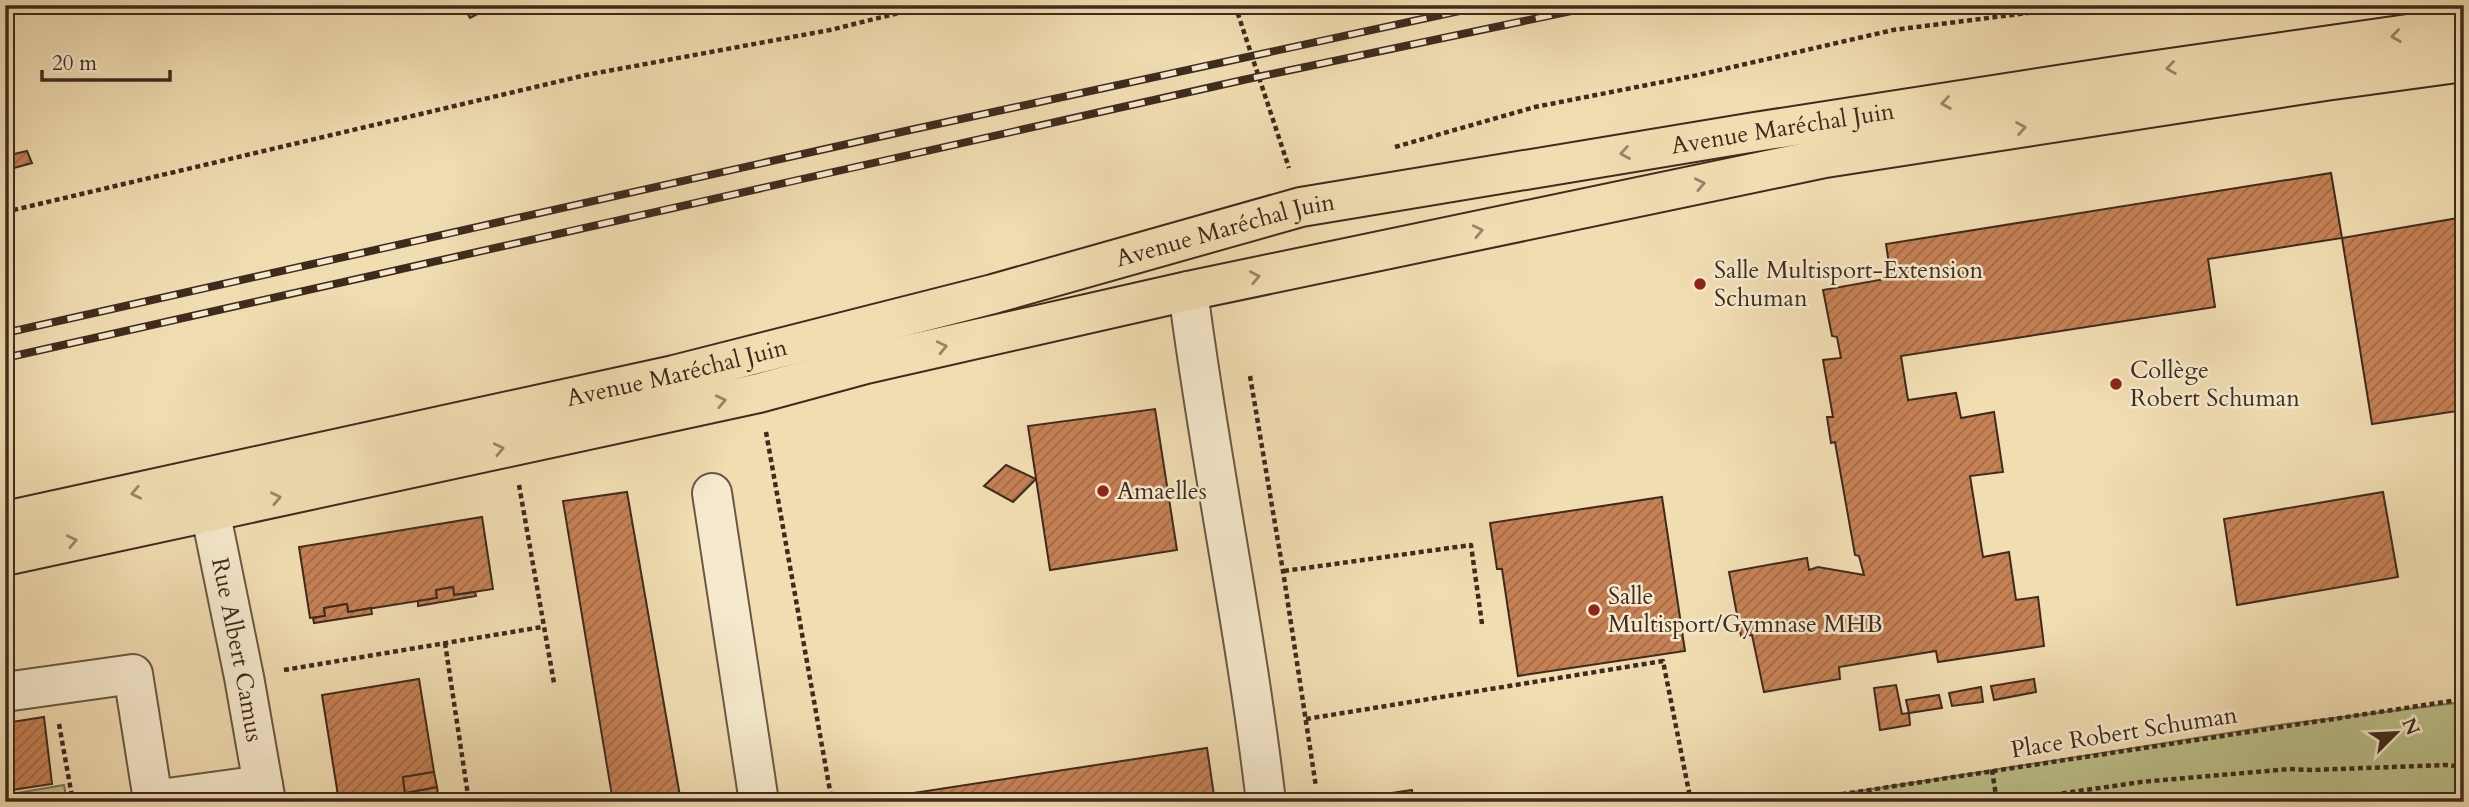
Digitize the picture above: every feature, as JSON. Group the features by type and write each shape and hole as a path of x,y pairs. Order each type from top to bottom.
{"main road":[{"name":"Avenue Maréchal Juin","path":"5,556 206,496 993,294 1301,207 1808,124 2464,26"},
{"name":"Avenue Maréchal Juin","path":"5,521 206,496 512,446 759,393 866,364 1188,290 1825,158 2464,62"}],"street":[{"path":"1188,290 1200,385 1236,588 1266,802"},
{"path":"712,493 759,802"},
{"name":"Rue Albert Camus","path":"5,692 133,674 153,800 265,793 206,496"}],"path":[{"path":"5,212 586,75 830,30 931,5"},
{"path":"1235,5 1290,171"},
{"path":"1393,148 1535,107 1699,75 1893,30 2091,5"},
{"path":"1250,376 1316,787"},
{"path":"759,393 832,802"},
{"path":"512,446 554,683"},
{"path":"1283,571 1471,545 1482,624"},
{"path":"244,677 542,627"},
{"path":"445,643 469,802"},
{"path":"1306,719 1663,661 1691,802"},
{"path":"52,685 73,800"},
{"name":"Place Robert Schuman","path":"1791,802 2464,699"},
{"path":"2003,802 2141,782 2289,769 2446,765 2464,767"},
{"path":"1992,771 1997,802"},
{"path":"1838,794 1839,802"},
{"path":"53,802 90,802"}],"green space":[{"path":"2464,702 2464,802 1790,802 2279,725"},
{"path":"64,785 67,802 5,802 5,795"}],"building":[{"path":"463,5 495,5 470,18"},
{"path":"27,151 32,163 14,168 10,155"},
{"path":"2331,173 2342,238 2208,259 2215,307 1901,356 1908,400 1956,393 1961,418 1994,412 2003,472 1970,476 1983,557 2009,552 2016,600 2038,597 2044,646 1938,662 1936,651 1839,667 1840,679 1764,692 1752,635 1741,636 1729,572 1807,558 1809,570 1818,567 1864,575 1859,556 1855,555 1835,442 1831,443 1827,417 1833,417 1823,360 1841,358 1837,337 1832,336 1823,290 1891,278 1886,244"},
{"path":"2464,217 2464,410 2372,424 2342,238"},
{"path":"1155,409 1177,550 1050,570 1028,426"},
{"path":"1006,465 1036,479 1013,502 984,486"},
{"path":"627,492 681,802 613,802 563,501"},
{"path":"2383,492 2398,577 2237,605 2224,519"},
{"name":"Salle Multisport/Gymnase MHB","path":"1662,497 1685,651 1518,676 1502,569 1497,569 1490,523"},
{"path":"482,517 493,589 454,595 453,587 436,590 437,598 348,612 347,604 324,608 325,616 310,618 299,547"},
{"path":"2464,584 2464,639 2462,639 2455,586"},
{"path":"453,587 454,595 475,592 476,596 418,606 418,601 437,598 436,590"},
{"path":"347,604 348,612 371,608 372,614 314,623 313,618 325,616 324,608"},
{"path":"419,679 434,772 403,777 405,793 437,787 439,802 339,802 322,695"},
{"path":"2034,679 2036,692 1994,700 1991,686"},
{"path":"1896,685 1902,714 1909,713 1910,725 1880,730 1874,688"},
{"path":"1981,687 1983,702 1952,706 1949,693"},
{"path":"1939,695 1942,708 1909,713 1906,700"},
{"path":"44,717 52,784 5,791 5,723"},
{"path":"1207,748 1215,802 875,802 874,799"},
{"path":"434,772 437,787 405,793 403,777"},
{"path":"1412,790 1413,802 1392,802 1391,793"}],"railway":[{"path":"5,333 910,130 1487,5"},
{"path":"5,358 1243,80 1600,5"}],"place":[{"name":"Salle Multisport-Extension Schuman","path":"1700,284"},
{"name":"Collège Robert Schuman","path":"2116,384"},
{"name":"Amaelles","path":"1103,491"},
{"name":"Salle Multisport/Gymnase MHB","path":"1594,610"}]}
